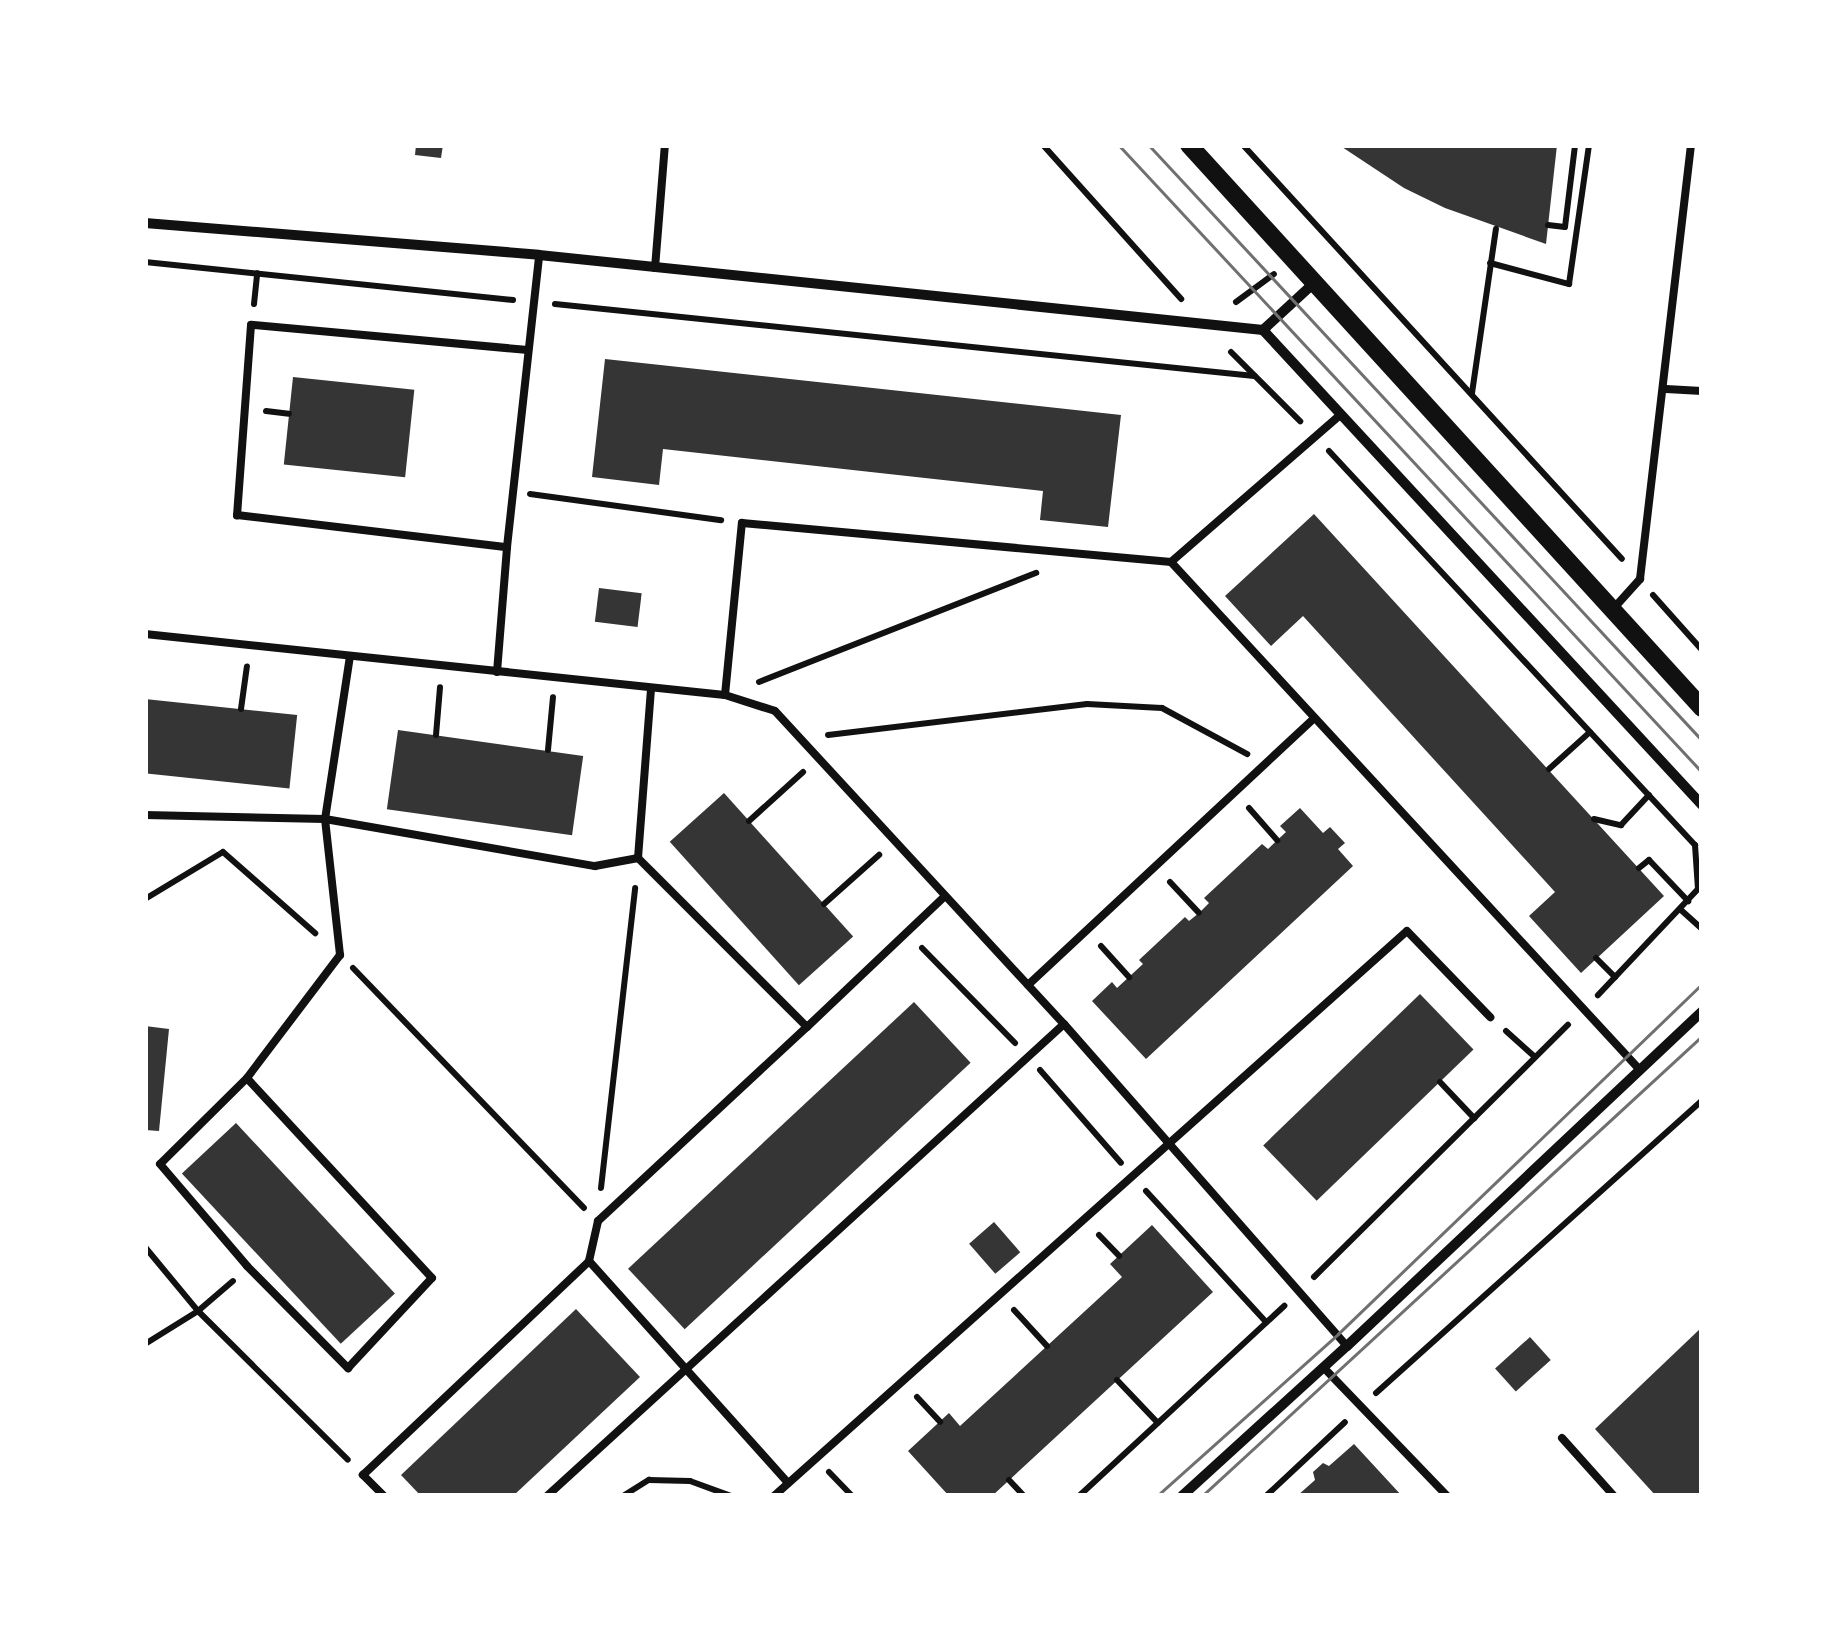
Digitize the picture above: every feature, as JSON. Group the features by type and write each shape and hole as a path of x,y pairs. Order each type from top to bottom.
{"street":[{"path":"1189,145 1702,708"},
{"path":"145,223 540,255 1263,330 1702,805"},
{"path":"1263,330 1315,282"},
{"path":"1182,1496 1348,1346 1702,1010"}],"lane":[{"path":"655,268 665,145"},
{"path":"1612,611 1640,579 1666,389 1692,145"},
{"path":"497,672 540,255"},
{"path":"507,548 237,515 251,325 528,350"},
{"path":"1666,389 1702,391"},
{"path":"1172,562 1341,414"},
{"path":"726,695 742,523 1172,562 1640,1069"},
{"path":"145,634 726,695 776,710 944,898 1064,1024 1348,1346"},
{"path":"247,1078 432,1278 348,1368 247,1266 160,1164 247,1078 340,955 324,819 350,656"},
{"path":"652,690 638,858 807,1027"},
{"path":"1028,985 1314,718"},
{"path":"145,815 324,819 595,866 638,858"},
{"path":"384,1496 363,1475 588,1261 598,1222 944,898"},
{"path":"774,1496 1408,932 1490,1017"},
{"path":"547,1496 686,1365 1064,1024"},
{"path":"588,1261 788,1482"},
{"path":"1324,1368 1447,1496"},
{"path":"1562,1438 1614,1496"}],"path":[{"path":"1043,145 1202,321 1315,436 1695,844 1698,889 1616,977 1301,1291 1079,1496"},
{"path":"1243,145 1702,650"},
{"path":"1548,225 1565,227 1576,145"},
{"path":"1490,262 1570,284 1589,145"},
{"path":"1472,395 1496,229"},
{"path":"1202,321 1249,296 1330,240"},
{"path":"145,262 1255,376"},
{"path":"513,492 742,523"},
{"path":"726,695 874,641 1087,554"},
{"path":"241,709 250,645"},
{"path":"436,735 442,666"},
{"path":"548,750 554,678"},
{"path":"801,738 1087,704 1162,708 1266,764"},
{"path":"1548,769 1590,732"},
{"path":"749,822 818,758"},
{"path":"1235,792 1278,840"},
{"path":"1594,819 1621,824 1649,795"},
{"path":"824,904 894,842"},
{"path":"145,900 223,852 340,955 598,1222"},
{"path":"598,1222 638,858"},
{"path":"1639,868 1649,860 1688,901"},
{"path":"1156,866 1198,913"},
{"path":"1681,910 1702,929"},
{"path":"1086,930 1129,977"},
{"path":"906,932 1028,1056 1266,1322"},
{"path":"1596,958 1616,977"},
{"path":"1490,1017 1535,1057"},
{"path":"1440,1082 1474,1118"},
{"path":"1266,1496 1702,1101"},
{"path":"145,1246 198,1311 363,1475"},
{"path":"145,1344 198,1311 247,1266"},
{"path":"1000,1293 1047,1346"},
{"path":"1117,1380 1158,1423"},
{"path":"902,1381 940,1422"},
{"path":"623,1496 649,1480 690,1481 731,1496"},
{"path":"1010,1480 1024,1496"}],"building":[{"path":"416,145 443,145 441,158 415,155"},
{"path":"1339,145 1557,145 1546,244 1445,208 1404,188"},
{"path":"605,359 1121,415 1108,527 1040,520 1043,491 663,449 659,485 592,477"},
{"path":"293,377 414,390 405,477 284,465"},
{"path":"1314,514 1664,896 1581,973 1529,916 1555,892 1303,616 1271,646 1225,596"},
{"path":"599,588 642,593 638,627 595,622"},
{"path":"145,699 297,715 289,789 145,773"},
{"path":"398,730 583,756 572,835 387,809"},
{"path":"724,793 853,936 799,985 670,842"},
{"path":"1300,808 1323,833 1330,827 1345,843 1338,849 1353,866 1146,1059 1092,1001 1112,982 1117,988 1143,964 1139,960 1185,917 1189,921 1199,913 1209,903 1204,898 1262,844 1268,849 1286,832 1280,826"},
{"path":"1420,994 1473,1049 1317,1201 1263,1145"},
{"path":"914,1002 971,1063 685,1329 628,1269"},
{"path":"145,1026 169,1029 159,1131 145,1130"},
{"path":"236,1123 395,1293 341,1344 182,1173"},
{"path":"994,1222 1020,1252 995,1274 969,1244"},
{"path":"1152,1225 1213,1292 992,1496 949,1496 908,1451 949,1413 960,1426 1122,1277 1110,1264"},
{"path":"576,1309 640,1377 513,1496 421,1496 401,1475"},
{"path":"1702,1327 1702,1496 1656,1496 1595,1429"},
{"path":"1530,1337 1551,1360 1516,1391 1495,1368"},
{"path":"1354,1444 1402,1496 1297,1496 1315,1480 1313,1472 1323,1463 1329,1466"}],"tram line":[{"path":"1119,145 1702,772"},
{"path":"1149,145 1702,740"},
{"path":"1157,1496 1338,1334 1702,984"},
{"path":"1202,1496 1702,1036"}]}
